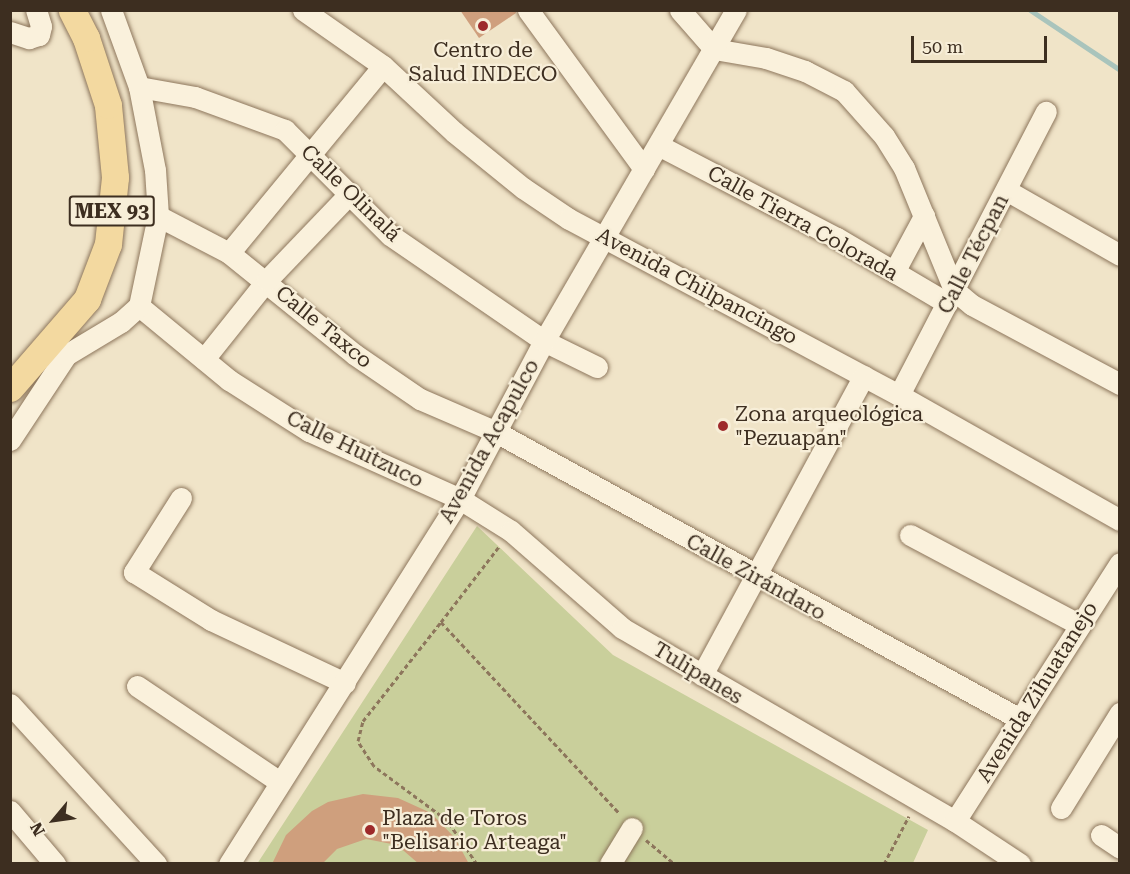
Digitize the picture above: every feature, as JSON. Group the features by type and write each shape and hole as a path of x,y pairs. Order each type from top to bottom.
{"main road":[{"name":"MEX 93","path":"10,387 60,347 87,299 108,244 115,177 108,105 87,38 72,10"}],"street":[{"path":"10,32 29,38 39,35 41,26 36,10"},
{"path":"10,440 60,347 122,322 139,306 158,216 155,170 139,87 111,10"},
{"name":"Avenida Chilpancingo","path":"303,10 383,66 523,188 569,219 899,395 1119,520"},
{"path":"528,10 644,169"},
{"path":"680,10 714,49 766,58 805,71 844,91 884,136 904,168 924,216 951,296 1119,384"},
{"name":"Avenida Acapulco","path":"229,864 460,499 544,340 736,10"},
{"path":"229,253 383,66"},
{"name":"Calle Olinalá","path":"139,87 195,97 285,130 311,153 390,235 544,340 597,367"},
{"name":"Calle Técpan","path":"899,395 1046,112"},
{"name":"Calle Tierra Colorada","path":"658,145 837,238 894,272 951,296"},
{"path":"1006,190 1119,255"},
{"path":"204,359 267,280 350,194"},
{"name":"Calle Taxco","path":"158,216 229,253 267,280 354,354 420,399 494,431"},
{"path":"894,272 924,216"},
{"name":"Calle Huitzuco","path":"139,306 204,359 309,432 460,499"},
{"path":"702,675 864,376"},
{"name":"Calle Zirándaro","path":"494,431 755,577 1020,720"},
{"path":"181,498 134,572 211,620 345,683"},
{"name":"Tulipanes","path":"460,499 511,531 622,628 916,802 955,821 1020,864"},
{"path":"910,535 1080,626"},
{"name":"Avenida Zihuatanejo","path":"955,821 1119,563"},
{"path":"137,686 280,782"},
{"path":"10,704 156,864"},
{"path":"1061,808 1119,713"},
{"path":"10,811 55,864"},
{"path":"610,864 632,828"},
{"path":"1101,835 1119,848"}],"path":[{"path":"477,864 447,820 374,766 358,741 358,730 511,531"},
{"path":"441,622 632,828 675,864"},
{"path":"884,864 916,802"}],"green space":[{"path":"477,526 613,655 928,830 913,863 257,864"}],"building":[{"name":"Centro de Salud INDECO","path":"460,10 515,10 516,13 479,38"},
{"name":"Plaza de Toros \"Belisario Arteaga\"","path":"363,794 398,798 431,813 455,838 469,864 419,864 397,845 366,839 337,849 322,864 272,864 286,835 312,811 328,802"}],"waterway":[{"path":"1030,10 1120,70"}],"place":[{"name":"Centro de Salud INDECO","path":"483,26"},
{"name":"Zona arqueológica \"Pezuapan\"","path":"723,426"},
{"name":"Plaza de Toros \"Belisario Arteaga\"","path":"370,830"}]}
